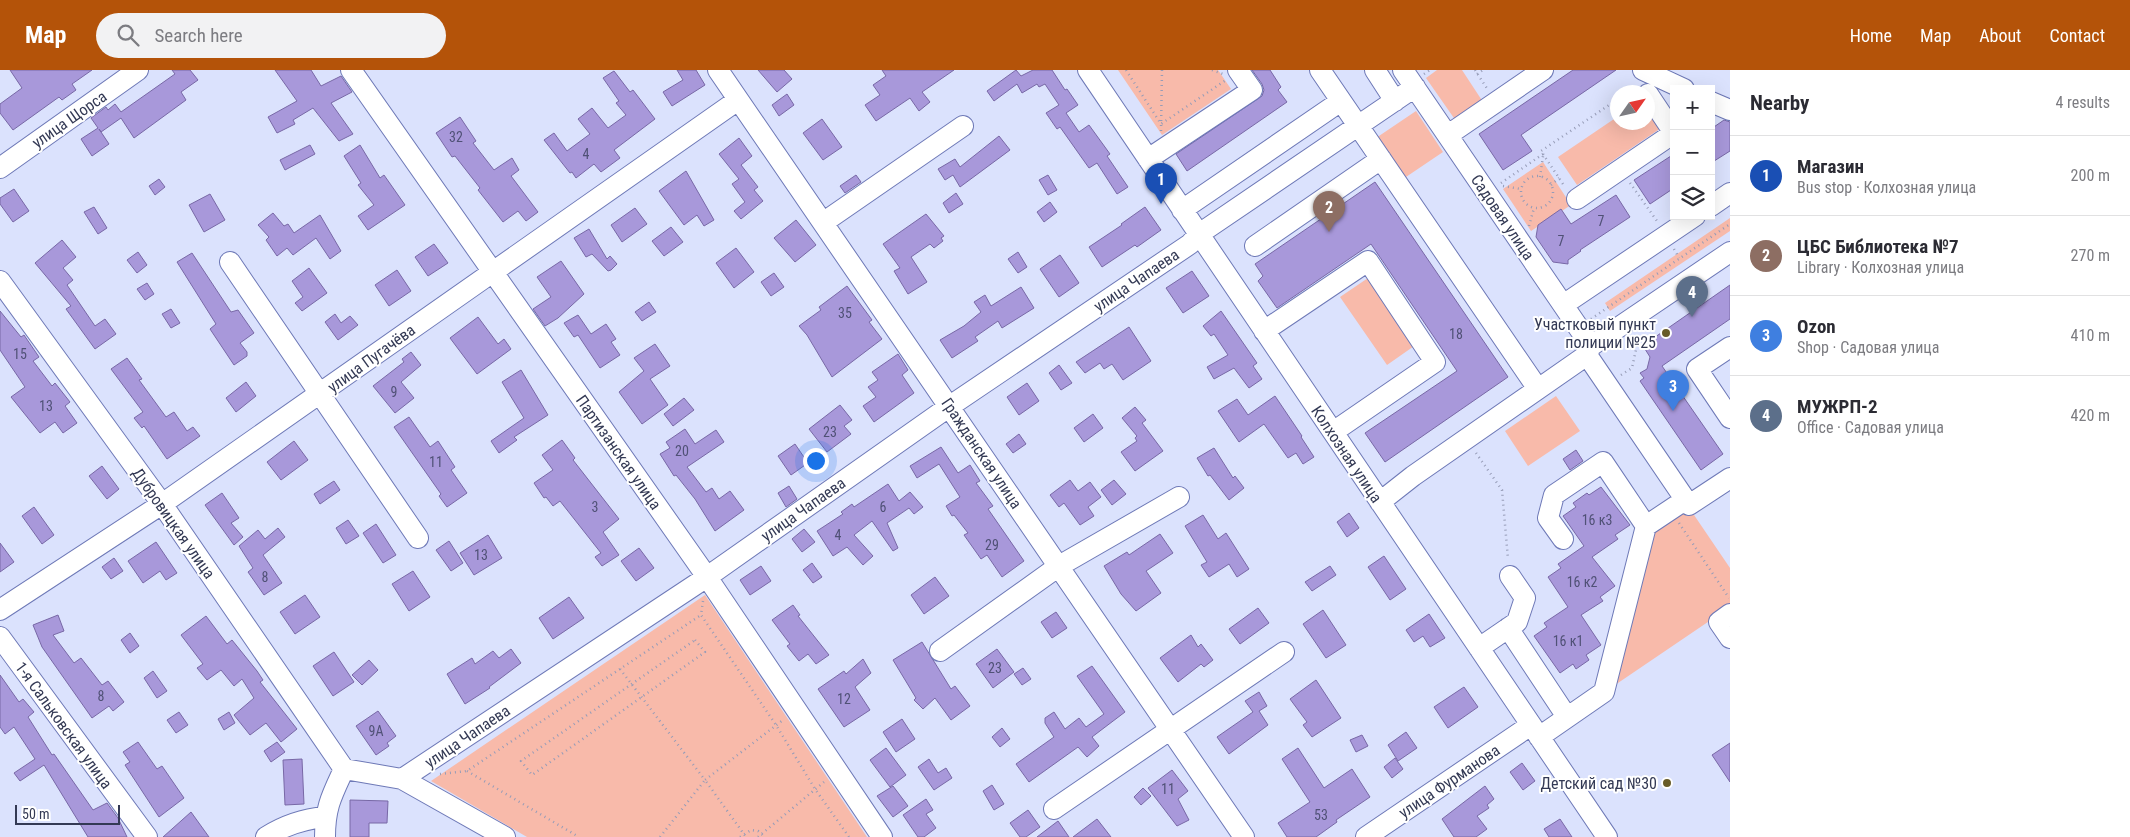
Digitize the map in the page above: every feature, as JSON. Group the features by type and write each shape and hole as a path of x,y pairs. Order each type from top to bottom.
{"street":[{"name":"улица Щорса","path":"0,168 138,70"},
{"name":"Партизанская улица","path":"351,70 707,576 882,837"},
{"name":"Гражданская улица","path":"718,70 1172,729 1244,837"},
{"name":"Колхозная улица","path":"1088,70 1154,155 1182,210 1607,837"},
{"path":"1320,70 1538,388"},
{"path":"1375,70 1394,100"},
{"name":"Садовая улица","path":"1403,70 1563,305 1684,508"},
{"path":"1635,70 1635,76 1641,85"},
{"path":"1643,70 1675,85"},
{"path":"1448,135 1541,71"},
{"path":"1154,155 1252,90 1234,74"},
{"name":"улица Чапаева","path":"402,779 707,576 950,406 1190,244 1199,234 1415,87"},
{"name":"улица Пугачёва","path":"0,610 162,504 320,395 492,271 738,100"},
{"path":"1182,210 1341,101"},
{"path":"1655,106 1672,130"},
{"path":"824,222 963,126"},
{"path":"1573,195 1670,135"},
{"path":"1255,246 1381,159"},
{"path":"1715,203 1730,193"},
{"path":"1563,305 1690,220"},
{"path":"1380,502 1413,476 1589,350 1728,257"},
{"path":"1264,331 1368,261 1435,362 1333,432"},
{"path":"230,262 418,538"},
{"name":"Дубровицкая улица","path":"0,281 162,504 344,769"},
{"path":"1730,347 1698,369 1730,418"},
{"path":"1563,539 1548,518 1554,495 1603,462 1646,526 1684,508 1730,478"},
{"path":"940,651 1059,566 1179,497"},
{"name":"улица Фурманова","path":"1366,837 1535,731 1567,717 1604,692 1646,526"},
{"path":"1478,648 1517,622 1525,598 1510,576"},
{"path":"1730,614 1719,622 1730,638"},
{"path":"1508,628 1567,717"},
{"name":"1-я Сальковская улица","path":"0,637 147,837"},
{"path":"1054,809 1284,652"},
{"path":"266,837 307,818 325,827 328,804 344,769 402,779 505,837"}],"path":[{"path":"1126,70 1161,124"},
{"path":"1154,155 1161,124 1162,70"},
{"path":"1475,70 1496,102"},
{"path":"1477,74 1483,70"},
{"path":"1161,124 1234,74"},
{"path":"1540,177 1543,154 1541,151 1610,104"},
{"path":"1543,154 1573,195"},
{"path":"1497,185 1543,154"},
{"path":"1535,176 1540,177 1551,185 1553,194 1550,202 1542,208 1534,208 1522,199 1521,189 1526,181 1535,176"},
{"path":"1626,176 1660,227"},
{"path":"1551,185 1559,178"},
{"path":"1497,185 1521,189"},
{"path":"1497,185 1502,193"},
{"path":"1522,223 1528,230 1534,208"},
{"path":"1589,320 1730,224"},
{"path":"1616,379 1632,368 1638,344 1629,332"},
{"path":"1466,438 1502,490 1510,576"},
{"path":"1684,508 1730,599"},
{"path":"579,837 468,771 702,615 776,725 815,788 850,837"},
{"path":"695,640 705,652 532,775 521,761 631,684 695,640"},
{"path":"620,669 746,837"},
{"path":"660,837 705,780 776,725"},
{"path":"758,837 815,788"},
{"path":"740,837 743,833 755,830 765,837"}],"shaded area":[{"path":"1118,70 1218,70 1231,89 1162,135"},
{"path":"1437,70 1462,70 1483,102 1456,121 1426,78"},
{"path":"1416,111 1443,152 1403,179 1376,138"},
{"path":"1655,119 1661,128 1577,185 1558,157 1610,122 1610,130 1655,130"},
{"path":"1543,162 1571,205 1531,231 1503,189"},
{"path":"1730,218 1730,231 1610,311 1605,303"},
{"path":"1371,276 1417,344 1387,365 1340,297"},
{"path":"1556,396 1580,431 1528,466 1505,431"},
{"path":"1683,511 1687,516 1692,512 1730,568 1730,607 1615,685 1655,530"},
{"path":"705,595 867,837 527,837 431,781"}],"building":[{"path":"10,70 92,70 72,84 76,90 62,100 59,97 13,130 0,113 0,104 22,88"},
{"path":"172,70 190,70 198,80 181,92 186,100 134,138 121,118 101,132 109,144 92,156 81,139 98,128 91,118 106,107 108,110 115,104 121,112 175,74"},
{"path":"275,70 311,70 321,86 341,76 352,92 331,103 353,134 339,141 313,108 293,120 295,124 277,133 268,117 297,101"},
{"path":"677,70 696,70 705,85 672,106 663,92 683,80"},
{"path":"758,70 784,70 792,79 777,92"},
{"path":"882,70 954,70 922,92 930,102 919,111 910,98 876,121 865,105 880,95 873,85 886,76"},
{"path":"1016,70 1021,76 1033,70 1052,70 1078,105 1066,113 1079,132 1089,125 1110,154 1107,156 1128,187 1117,194 1097,163 1089,168 1060,127 1057,129 1046,113 1059,105 1045,84 1039,87 1037,84 1022,93 1017,84 994,101 987,91"},
{"path":"1252,70 1270,70 1281,87 1278,90 1287,102 1187,171 1176,154 1262,96 1264,90 1262,84"},
{"path":"1573,70 1616,70 1521,135 1532,151 1503,170 1479,134"},
{"path":"614,71 630,92 633,90 655,119 614,150 620,158 601,172 594,164 576,178 544,140 554,133 567,151 590,134 578,119 592,108 608,128 626,115 616,103 619,101 603,78"},
{"path":"787,94 794,105 779,116 772,105"},
{"path":"460,117 476,141 473,143 494,170 512,158 519,170 511,176 538,212 526,221 518,211 503,222 478,190 480,188 455,156 452,157 436,133"},
{"path":"822,119 842,147 823,160 803,133"},
{"path":"1724,120 1730,122 1730,151 1715,160 1715,130 1715,126"},
{"path":"999,136 1010,150 960,187 953,175 945,180 938,169 955,159 960,167"},
{"path":"739,138 752,156 741,165 758,187 754,190 763,201 741,219 734,211 745,202 732,184 739,179 719,154"},
{"path":"310,145 315,154 285,170 280,160"},
{"path":"360,145 380,178 384,175 405,205 368,230 358,216 374,205 358,185 361,183 344,156"},
{"path":"1670,157 1670,191 1650,204 1634,180"},
{"path":"686,171 714,220 704,226 697,215 684,225 659,191"},
{"path":"856,175 861,182 845,193 840,186"},
{"path":"1048,175 1057,190 1048,195 1039,180"},
{"path":"159,179 165,187 155,195 149,186"},
{"path":"1375,182 1508,377 1385,462 1365,433 1457,371 1371,244 1277,308 1258,281 1263,276 1255,264"},
{"path":"14,189 29,211 13,222 0,204 0,198"},
{"path":"956,193 963,204 949,213 943,203"},
{"path":"210,194 225,220 204,232 189,205"},
{"path":"1616,195 1630,217 1580,250 1568,260 1568,264 1553,262 1536,237 1538,225 1561,209 1571,224"},
{"path":"1050,202 1057,212 1044,222 1037,212"},
{"path":"94,207 107,228 98,234 84,212"},
{"path":"1145,207 1161,230 1137,247 1135,245 1102,267 1089,247"},
{"path":"635,208 647,224 622,242 611,225"},
{"path":"273,213 284,226 288,224 294,233 320,215 341,251 330,259 316,238 293,255 287,248 277,256 266,240 269,237 258,225"},
{"path":"926,214 944,236 941,238 943,241 934,248 930,244 911,257 927,282 908,294 894,271 900,268 883,244"},
{"path":"796,220 816,245 795,262 774,238"},
{"path":"671,227 683,242 664,256 652,241"},
{"path":"589,229 607,259 610,256 617,264 611,270 608,271 592,254 586,257 574,238"},
{"path":"62,240 76,257 63,268 73,280 67,285 95,326 105,319 116,334 95,349 66,309 71,306 35,263"},
{"path":"434,244 448,263 428,276 415,257"},
{"path":"736,248 754,272 734,288 716,263"},
{"path":"138,252 147,265 137,273 127,260"},
{"path":"1018,252 1027,267 1018,273 1008,259"},
{"path":"192,253 231,312 238,310 254,333 240,343 247,352 247,356 234,365 210,329 216,324 177,262"},
{"path":"1060,255 1079,283 1059,297 1040,269"},
{"path":"561,261 584,294 558,318 545,326 533,309 551,297 537,277"},
{"path":"309,268 327,293 302,311 295,303 303,297 292,281"},
{"path":"397,270 411,291 389,306 375,285"},
{"path":"1192,271 1209,296 1183,313 1166,288"},
{"path":"774,273 784,287 771,296 761,282"},
{"path":"147,283 154,294 145,300 137,289"},
{"path":"1730,285 1730,319 1662,366 1723,454 1701,470 1640,381 1644,378 1640,373 1647,369 1650,357 1645,349 1650,346 1648,342"},
{"path":"847,286 872,320 869,322 882,339 832,377 807,335 799,326 821,310 819,307"},
{"path":"1021,287 1034,308 1002,328 998,321 975,337 978,341 952,358 940,340 964,326 981,312 974,302 985,295 991,306"},
{"path":"649,302 656,312 642,321 635,312"},
{"path":"171,309 180,323 171,328 162,314"},
{"path":"0,311 21,337 24,335 39,357 33,361 52,386 55,383 70,402 65,406 77,423 63,433 55,422 40,433 11,397 25,387 0,350"},
{"path":"1221,311 1257,363 1253,366 1262,379 1249,388 1234,368 1214,379 1207,367 1228,355 1214,334 1211,336 1203,326"},
{"path":"335,314 341,323 350,316 358,325 338,340 325,322"},
{"path":"578,315 591,334 606,324 616,339 611,342 620,355 600,368 578,335 574,337 564,323"},
{"path":"478,317 498,344 504,339 511,349 477,374 450,338"},
{"path":"1129,327 1151,361 1123,380 1112,364 1104,369 1100,363 1085,373 1076,362"},
{"path":"655,344 670,366 650,379 668,405 642,424 619,392 644,371 634,358"},
{"path":"411,352 421,365 401,382 414,398 395,413 373,386 404,362 402,359"},
{"path":"898,354 908,370 902,375 914,393 874,422 863,406 876,397 868,387 878,380 872,372"},
{"path":"127,358 142,379 139,380 166,417 174,412 187,431 193,427 200,436 167,459 144,426 142,428 134,418 143,412 111,369"},
{"path":"1059,365 1072,383 1061,390 1049,373"},
{"path":"521,370 548,415 514,437 517,440 499,453 491,441 524,418 502,382"},
{"path":"246,382 256,396 236,412 226,398"},
{"path":"1027,383 1039,401 1019,415 1007,397"},
{"path":"1275,396 1314,457 1303,464 1296,453 1288,458 1264,424 1239,442 1218,411 1237,399 1248,415"},
{"path":"684,398 694,410 673,426 664,414"},
{"path":"840,405 852,420 844,426 851,434 827,452 809,429"},
{"path":"1135,407 1146,420 1142,423 1163,451 1135,471 1121,452 1137,441 1135,438 1137,436 1122,418"},
{"path":"1093,414 1103,428 1084,442 1074,428"},
{"path":"409,417 430,447 438,441 455,467 451,470 467,493 447,507 439,496 441,494 394,427"},
{"path":"685,429 695,444 716,430 724,442 687,467 706,492 712,488 719,499 730,491 744,510 715,531 695,499 676,475 674,476 660,454 670,448 666,442"},
{"path":"1019,434 1026,444 1013,453 1006,444"},
{"path":"562,440 575,458 573,460 619,519 603,532 619,555 602,566 595,557 601,553 560,501 553,506 546,497 544,498 534,483 553,470 542,455"},
{"path":"294,441 308,460 281,480 267,462"},
{"path":"795,444 808,463 791,475 778,456"},
{"path":"941,447 958,473 970,465 980,481 976,483 993,506 988,509 1024,561 1002,577 987,555 981,559 964,535 968,533 954,515 952,516 946,506 960,497 939,464 917,478 910,466"},
{"path":"1214,448 1233,478 1235,476 1244,488 1229,500 1210,475 1208,476 1197,458"},
{"path":"1576,450 1583,461 1570,470 1563,459"},
{"path":"102,466 119,489 107,499 89,476"},
{"path":"1070,480 1078,491 1090,482 1101,497 1088,507 1094,516 1080,525 1064,503 1059,507 1050,495"},
{"path":"1114,480 1126,494 1112,505 1101,490"},
{"path":"334,481 340,490 320,504 314,494"},
{"path":"888,484 899,501 910,492 923,507 914,514 909,508 887,523 898,548 893,551 872,521 854,535 873,556 863,565 847,547 833,556 817,531 843,514 841,512 852,504 854,507"},
{"path":"789,486 797,499 786,507 778,493"},
{"path":"1601,487 1630,525 1615,535 1618,539 1592,557 1615,586 1600,597 1603,601 1581,615 1601,645 1586,655 1589,660 1576,669 1573,664 1560,673 1534,636 1547,627 1544,623 1568,607 1548,577 1561,568 1558,564 1584,546 1563,516 1576,507 1573,503 1587,493 1589,495"},
{"path":"222,493 239,518 231,523 243,537 234,545 205,505"},
{"path":"34,507 54,535 42,544 22,516"},
{"path":"1349,513 1359,528 1347,537 1337,522"},
{"path":"1203,515 1218,539 1226,533 1249,569 1237,577 1229,564 1209,577 1201,565 1207,562 1185,526"},
{"path":"348,520 359,536 346,544 336,528"},
{"path":"376,524 396,555 383,563 363,533"},
{"path":"278,528 285,537 263,555 282,583 264,595 248,572 253,568 239,546 258,530 265,539"},
{"path":"804,529 815,542 802,552 792,539"},
{"path":"1160,534 1173,553 1146,571 1161,593 1136,611 1121,594 1104,566 1127,552 1129,555"},
{"path":"488,535 502,558 474,575 460,553"},
{"path":"449,541 463,563 451,571 436,550"},
{"path":"156,542 177,573 166,580 160,571 143,583 128,561"},
{"path":"0,543 14,562 0,572"},
{"path":"639,548 654,568 636,581 621,561"},
{"path":"1384,556 1406,589 1390,600 1368,567"},
{"path":"114,558 123,571 111,579 102,567"},
{"path":"812,563 822,577 813,583 803,570"},
{"path":"761,566 771,581 750,595 740,580"},
{"path":"1330,566 1336,575 1312,591 1305,582"},
{"path":"413,571 430,597 409,611 392,584"},
{"path":"935,577 949,596 924,614 911,595"},
{"path":"305,595 320,617 295,634 280,612"},
{"path":"569,597 584,618 553,639 539,618"},
{"path":"793,605 800,615 798,616 829,655 816,664 808,654 799,661 787,646 790,644 772,620"},
{"path":"1258,608 1269,623 1240,644 1229,629"},
{"path":"1323,610 1346,645 1326,658 1303,624"},
{"path":"1056,612 1067,628 1052,638 1041,622"},
{"path":"1429,614 1445,638 1430,647 1423,636 1414,642 1406,630"},
{"path":"58,615 64,631 53,635 74,663 81,658 102,685 108,681 124,702 113,711 109,706 92,718 42,647 33,625"},
{"path":"206,616 227,644 232,640 257,671 263,680 260,682 297,729 281,742 266,723 250,735 234,715 254,698 242,679 234,686 221,670 207,680 197,668 203,664 181,635"},
{"path":"130,633 139,646 130,653 121,640"},
{"path":"1191,635 1198,647 1201,644 1213,660 1204,667 1201,664 1178,682 1160,658"},
{"path":"922,642 951,689 955,686 970,706 951,720 935,698 923,709 914,700 916,698 893,660"},
{"path":"511,649 521,663 490,688 465,704 447,674 472,658 475,664 493,651 499,658"},
{"path":"997,649 1014,672 993,688 976,664"},
{"path":"334,652 354,682 333,696 313,666"},
{"path":"863,659 871,673 855,687 870,710 844,727 818,689 844,671 846,674"},
{"path":"369,660 378,670 362,685 352,675"},
{"path":"1092,666 1125,712 1092,737 1099,746 1087,757 1078,747 1029,782 1016,764 1054,737 1045,723 1045,718 1054,712 1065,729 1079,718 1086,727 1104,714 1077,676"},
{"path":"1023,668 1031,679 1022,685 1014,674"},
{"path":"153,671 167,691 157,698 144,678"},
{"path":"0,675 19,702 23,699 34,712 28,717 52,755 54,754 93,810 107,803 118,818 127,837 88,837 44,765 20,781 14,773 35,759 14,727 5,734 0,727"},
{"path":"1316,680 1341,718 1312,737 1303,725 1307,722 1290,699"},
{"path":"1464,687 1478,707 1448,728 1434,707"},
{"path":"1259,692 1267,706 1259,711 1268,725 1229,754 1217,737 1253,712 1245,701"},
{"path":"378,711 396,736 387,743 389,746 376,755 356,726"},
{"path":"179,712 188,725 176,733 167,720"},
{"path":"229,712 235,723 224,730 218,719"},
{"path":"902,719 915,739 896,752 883,732"},
{"path":"1002,728 1010,739 1000,747 992,737"},
{"path":"1406,732 1417,748 1398,761 1388,745"},
{"path":"1362,735 1368,746 1356,752 1350,740"},
{"path":"138,742 157,769 162,766 184,798 159,817 125,765 130,762 123,752"},
{"path":"277,742 285,752 271,762 264,751"},
{"path":"1730,743 1730,782 1712,755"},
{"path":"886,748 906,775 890,787 870,760"},
{"path":"1298,748 1324,788 1352,769 1370,797 1336,820 1337,822 1316,837 1287,837 1278,823 1310,802 1282,759"},
{"path":"1395,758 1403,769 1392,778 1384,767"},
{"path":"302,759 304,804 285,805 283,760"},
{"path":"929,759 938,773 946,768 952,778 934,790 918,767"},
{"path":"1522,763 1535,781 1523,790 1510,772"},
{"path":"1172,770 1188,791 1178,799 1189,820 1177,826 1148,788"},
{"path":"992,785 1004,804 994,810 983,791"},
{"path":"893,786 908,806 893,817 877,796"},
{"path":"1485,786 1494,799 1487,805 1489,808 1477,816 1487,829 1476,837 1454,837 1442,819"},
{"path":"1143,788 1151,796 1141,805 1134,797"},
{"path":"926,799 933,810 926,814 936,828 924,837 918,837 903,815"},
{"path":"350,800 388,801 387,823 369,823 369,837 350,837"},
{"path":"1028,810 1040,827 1026,837 1020,837 1010,823"},
{"path":"191,812 209,837 163,837"},
{"path":"1097,819 1111,837 1073,837"},
{"path":"1560,819 1572,837 1549,837 1544,829"},
{"path":"1058,821 1069,837 1037,837"}],"place":[{"name":"Магазин","path":"1161,204"},
{"name":"ЦБС Библиотека №7","path":"1329,232"},
{"name":"МУЖРП-2","path":"1692,317"},
{"name":"Участковый пункт полиции №25","path":"1666,333"},
{"name":"Ozon","path":"1673,411"},
{"name":"Детский сад №30","path":"1667,783"}]}
